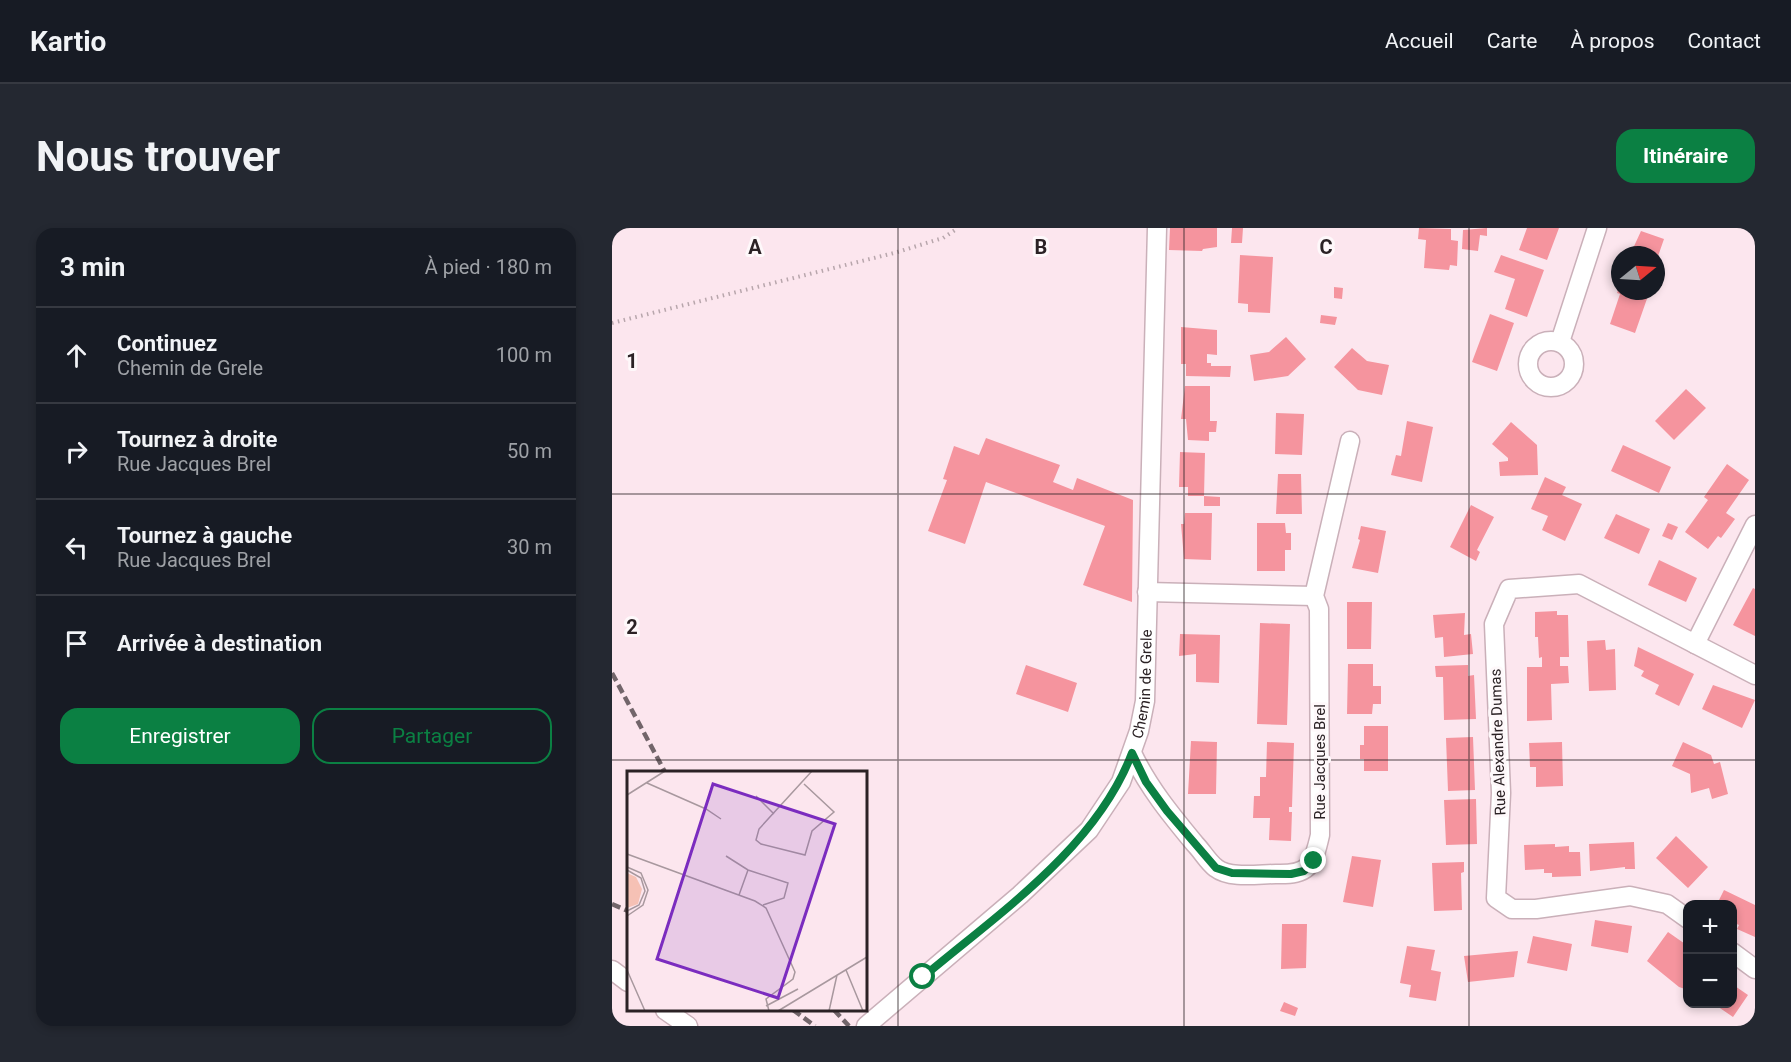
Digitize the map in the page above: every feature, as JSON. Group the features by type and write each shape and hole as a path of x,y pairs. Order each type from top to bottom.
{"street":[{"name":"Chemin de Grele","path":"866,1026 1020,895 1089,830 1121,782 1132,753 1145,701 1157,228"},
{"path":"1560,342 1597,228"},
{"name":"Rue Jacques Brel","path":"1132,753 1146,782 1167,811 1216,868 1232,873 1291,874 1304,871 1314,861 1320,836 1319,609 1314,596 1350,441"},
{"path":"1695,644 1755,525"},
{"name":"Rue Alexandre Dumas","path":"1683,915 1667,904 1630,896 1536,909 1512,909 1496,898 1501,793 1494,624 1509,588 1579,584 1755,675"},
{"path":"1147,592 1314,596"},
{"path":"1735,954 1755,969"},
{"path":"612,970 627,981"},
{"path":"666,1011 688,1026"}],"path":[{"path":"612,323 894,253 943,238 958,228"}],"building":[{"path":"1170,228 1217,228 1217,247 1202,251 1169,250"},
{"path":"1232,228 1243,228 1242,243 1231,243"},
{"path":"1419,228 1451,229 1451,240 1458,241 1457,266 1450,265 1449,270 1424,268 1426,240 1418,239"},
{"path":"1487,228 1487,236 1480,235 1478,251 1462,249 1463,230"},
{"path":"1527,228 1559,228 1547,260 1519,250"},
{"path":"1641,231 1664,239 1662,246 1634,246"},
{"path":"1240,255 1273,257 1270,313 1248,312 1248,304 1238,303"},
{"path":"1501,255 1544,270 1527,317 1505,309 1515,279 1494,272"},
{"path":"1334,287 1343,288 1342,299 1334,298"},
{"path":"1618,300 1647,300 1635,333 1610,324"},
{"path":"1490,314 1514,323 1497,371 1472,362"},
{"path":"1321,315 1337,317 1335,325 1320,323"},
{"path":"1181,327 1217,330 1217,355 1207,354 1207,363 1211,363 1211,366 1231,366 1230,377 1186,376 1186,364 1181,364"},
{"path":"1286,337 1306,359 1288,376 1254,381 1250,355 1269,352"},
{"path":"1352,348 1367,361 1389,365 1382,395 1358,390 1334,367"},
{"path":"1185,386 1210,386 1210,421 1217,421 1216,432 1209,432 1209,441 1188,440 1186,419 1181,419"},
{"path":"1686,389 1706,408 1674,440 1655,421"},
{"path":"1276,413 1304,414 1302,455 1275,454"},
{"path":"1407,421 1433,427 1422,482 1391,475 1396,455 1401,456"},
{"path":"1511,422 1537,445 1538,475 1500,476 1499,462 1508,461 1508,458 1492,444"},
{"path":"986,438 1060,465 1053,482 1073,490 1077,478 1133,500 1132,602 1083,585 1105,526 986,482 965,544 928,531 947,480 943,479 954,446 979,455"},
{"path":"1623,445 1671,467 1659,493 1611,471"},
{"path":"1180,452 1205,453 1204,496 1188,496 1188,487 1179,487"},
{"path":"1727,464 1749,480 1726,513 1735,519 1721,538 1718,536 1708,549 1685,532 1708,500 1704,497"},
{"path":"1278,474 1301,474 1302,514 1276,514"},
{"path":"1545,477 1566,487 1562,495 1582,504 1565,541 1542,530 1548,516 1531,509"},
{"path":"1204,496 1220,497 1220,506 1204,506"},
{"path":"1471,505 1494,517 1477,550 1480,552 1476,561 1450,547"},
{"path":"1185,513 1212,513 1211,560 1184,559 1181,524 1184,524"},
{"path":"1616,514 1650,529 1639,554 1604,538"},
{"path":"1257,523 1285,523 1286,533 1291,533 1291,550 1285,550 1285,571 1257,571"},
{"path":"1668,523 1678,527 1672,540 1662,536"},
{"path":"1361,526 1386,531 1378,573 1352,568 1360,540 1358,539"},
{"path":"1659,560 1697,578 1686,602 1648,585"},
{"path":"1753,588 1755,589 1755,636 1733,625"},
{"path":"1347,602 1372,602 1371,649 1347,649"},
{"path":"1557,611 1557,615 1568,615 1569,657 1560,657 1560,666 1568,666 1569,683 1551,684 1552,720 1527,721 1527,667 1542,667 1538,637 1535,637 1535,612"},
{"path":"1465,613 1464,635 1471,634 1473,654 1444,657 1443,637 1435,638 1433,615"},
{"path":"1260,623 1290,624 1287,725 1257,724"},
{"path":"1180,634 1220,635 1219,683 1196,682 1196,654 1179,656"},
{"path":"1605,640 1606,650 1615,649 1616,690 1589,691 1587,641"},
{"path":"1638,647 1694,674 1679,706 1655,694 1659,685 1641,676 1644,671 1634,666"},
{"path":"1348,664 1373,664 1373,686 1381,686 1381,704 1373,704 1372,714 1347,714"},
{"path":"1026,665 1077,683 1068,712 1016,694"},
{"path":"1468,665 1468,676 1474,675 1476,719 1444,720 1443,677 1436,677 1435,666"},
{"path":"1713,685 1755,700 1742,728 1702,709"},
{"path":"1364,726 1388,726 1388,771 1364,771 1364,759 1360,759 1360,745 1364,745"},
{"path":"1473,737 1475,790 1448,791 1446,738"},
{"path":"1191,741 1217,742 1216,794 1188,794"},
{"path":"1267,742 1294,743 1292,807 1289,807 1289,812 1292,812 1291,841 1269,840 1270,818 1253,818 1254,796 1260,796 1260,777 1266,777"},
{"path":"1562,742 1563,786 1536,787 1536,767 1530,767 1529,743"},
{"path":"1683,742 1711,755 1714,764 1720,762 1728,794 1712,799 1709,788 1691,793 1690,774 1672,766"},
{"path":"1476,799 1477,844 1446,845 1444,800"},
{"path":"1676,836 1708,867 1688,888 1656,858"},
{"path":"1634,842 1635,869 1625,869 1625,867 1590,871 1589,844"},
{"path":"1555,844 1555,847 1569,846 1569,852 1580,852 1581,876 1552,877 1552,873 1544,873 1544,869 1525,870 1524,845"},
{"path":"1352,856 1381,860 1373,907 1343,902"},
{"path":"1464,862 1464,872 1461,873 1462,910 1434,911 1432,863"},
{"path":"1724,890 1755,905 1755,937 1737,929 1739,925 1737,924 1737,900 1719,900"},
{"path":"1595,920 1632,926 1628,953 1591,946"},
{"path":"1282,924 1307,924 1306,968 1281,969"},
{"path":"1668,932 1683,942 1683,988 1679,987 1647,961"},
{"path":"1533,936 1572,944 1567,971 1527,963"},
{"path":"1407,946 1435,950 1431,970 1441,972 1436,1001 1409,997 1411,985 1400,983"},
{"path":"1518,951 1514,977 1468,982 1464,956"},
{"path":"1737,987 1748,995 1733,1017 1720,1008 1737,1008"},
{"path":"1284,1002 1298,1008 1295,1016 1280,1011"}],"railway":[{"path":"612,673 664,771"},
{"path":"612,904 627,911"},
{"path":"794,1011 815,1026"},
{"path":"835,1011 849,1026"}],"route":[{"path":"923,977 1020,895 1089,830 1121,782 1132,753 1146,782 1167,811 1216,868 1232,873 1291,874 1304,871 1314,861"}]}
